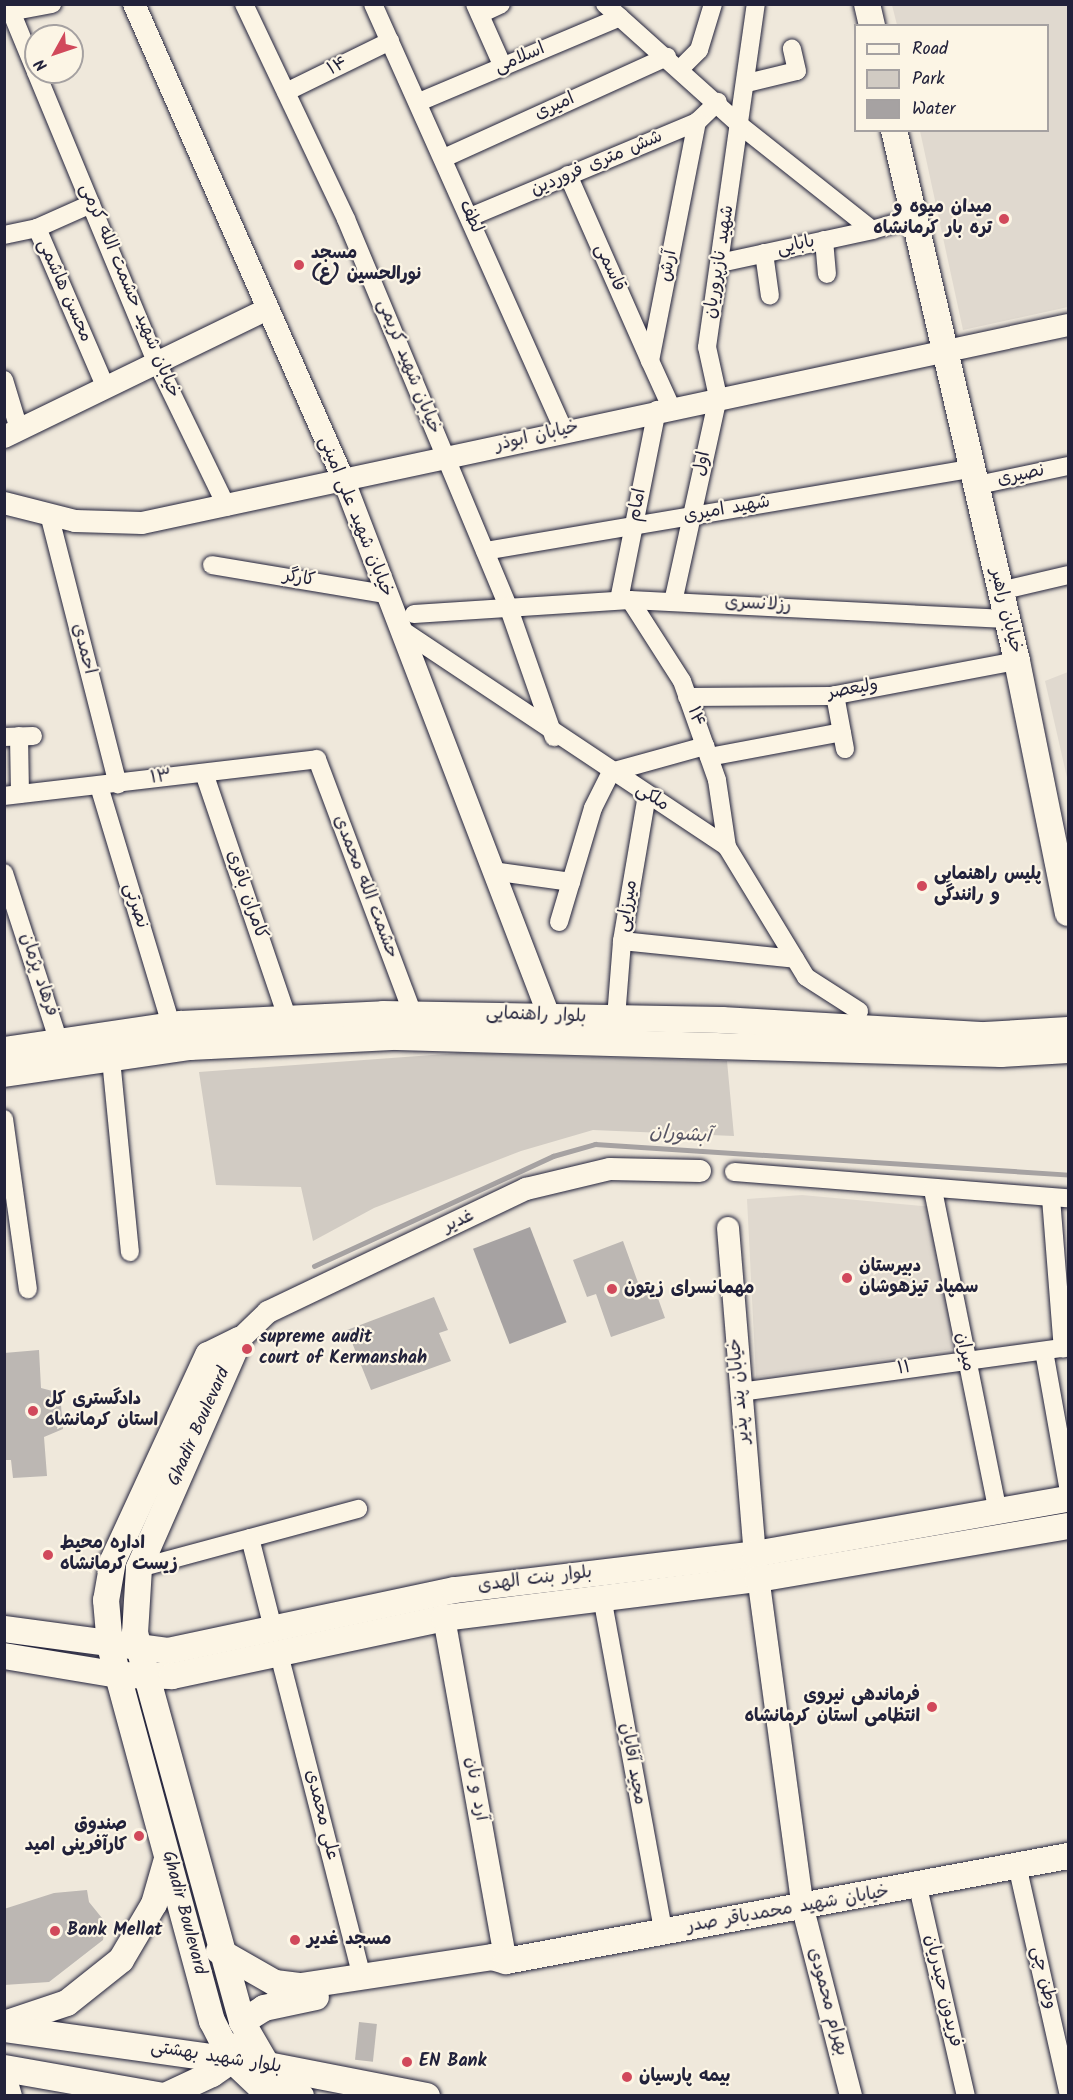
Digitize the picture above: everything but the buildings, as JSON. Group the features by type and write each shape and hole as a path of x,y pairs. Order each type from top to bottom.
{"main road":[{"path":"867,4 872,24"},
{"name":"خیابان راهبر","path":"894,132 943,353 1017,661 1068,913"},
{"name":"بلوار راهنمایی","path":"4,1050 171,1025 287,1017 413,1014 550,1028 1000,1054 1068,1050"},
{"name":"بلوار راهنمایی","path":"4,1074 190,1047 550,1028 616,1018 985,1035 1068,1030"},
{"name":"Ghadir Boulevard","path":"239,1340 139,1568 134,1616 140,1650 219,1951 242,2022 267,2065 301,2096"},
{"name":"Ghadir Boulevard","path":"239,1340 208,1354 113,1561 106,1600 110,1646 212,2021 232,2060 270,2096"},
{"name":"بلوار بنت الهدی","path":"4,1656 119,1675 147,1677 279,1654 444,1618 602,1597 1068,1499"},
{"name":"بلوار بنت الهدی","path":"4,1629 110,1646 168,1651 455,1590 757,1566 1068,1526"},
{"path":"4,2026 76,1998 121,1960 154,1904 168,1856"},
{"name":"خیابان شهید محمدباقر صدر","path":"219,1951 289,1986 492,1957 506,1960 663,1931 803,1909 918,1887 1017,1864 1068,1856"},
{"name":"خیابان شهید محمدباقر صدر","path":"242,2022 264,2008 291,2001 495,1970 506,1960"},
{"path":"5,2068 164,2096 232,2060 242,2022"},
{"name":"بلوار شهید بهشتی","path":"4,2026 267,2065 426,2096"}],"street":[{"path":"8,10 52,4"},
{"name":"خیابان شهید علی امینی","path":"134,4 266,310 344,482 386,594 407,621 492,871 550,1028"},
{"name":"خیابان شهید کریمی","path":"244,4 346,219 508,606 554,736"},
{"name":"لطف","path":"373,4 419,102 564,431"},
{"path":"501,4 477,9 503,67"},
{"path":"605,4 718,102 741,126 872,230 914,218"},
{"path":"673,63 699,50 713,4"},
{"name":"شهید نازپروریان","path":"718,397 706,347 741,126 756,4"},
{"name":"خیابان شهید حشمت الله کرمی","path":"8,10 24,45"},
{"name":"اسلامی","path":"419,102 620,17"},
{"name":"۱۴","path":"286,92 390,41"},
{"path":"747,83 797,71 792,49"},
{"name":"امیری","path":"444,158 673,63"},
{"name":"خیابان شهید حشمت الله کرمی","path":"41,84 156,361 227,507"},
{"name":"شش متری فروردین","path":"470,218 697,122 718,102"},
{"name":"آرش","path":"651,361 697,122"},
{"name":"قاسمی","path":"568,175 651,361"},
{"path":"37,228 91,204"},
{"name":"محسن هاشمی","path":"4,235 37,228 105,386"},
{"name":"بابایی","path":"720,263 872,230"},
{"path":"824,240 827,274"},
{"path":"764,253 770,296"},
{"path":"4,381 10,432 266,310"},
{"name":"خیابان ابوذر","path":"4,503 49,514 142,523 344,482 664,408 943,353 1068,325"},
{"path":"651,361 664,408"},
{"name":"اول","path":"672,602 718,397"},
{"name":"امام","path":"625,600 634,526 664,408"},
{"name":"نصیری","path":"972,477 1068,466"},
{"name":"شهید امیری","path":"485,551 692,516 972,477"},
{"name":"احمدی","path":"49,514 118,783"},
{"name":"کارگر","path":"212,565 386,594"},
{"path":"1000,591 1068,575"},
{"name":"۱۴","path":"625,600 687,697 707,751 726,848"},
{"name":"رزلانسری","path":"407,621 508,606 625,600 1007,619"},
{"name":"ملکی","path":"407,621 554,736 726,848 806,977 859,1011"},
{"name":"ولیعصر","path":"687,697 835,695 1017,661"},
{"path":"559,922 593,808 611,772 707,751 843,740 835,695"},
{"path":"12,795 19,736"},
{"name":"۱۳","path":"12,795 317,759"},
{"name":"حشمت الله محمدی","path":"317,759 413,1014"},
{"name":"کامران باقری","path":"204,773 287,1017"},
{"name":"نصرتی","path":"99,786 171,1025"},
{"name":"میرزایی","path":"616,1018 622,941 647,795"},
{"path":"492,871 572,882"},
{"name":"فرهاد پژمان","path":"4,873 59,1042"},
{"path":"622,941 795,959"},
{"path":"111,1059 130,1252"},
{"path":"4,1119 28,1289"},
{"name":"غدیر","path":"239,1340 268,1312 526,1190 610,1169 700,1172"},
{"path":"734,1172 933,1190 1060,1198 1066,1348"},
{"name":"میران","path":"933,1190 965,1360 998,1512"},
{"name":"خیابان پند پذیر","path":"728,1228 740,1392 757,1566 803,1909"},
{"name":"۱۱","path":"740,1392 1066,1348"},
{"path":"1044,1351 1068,1486"},
{"path":"139,1568 357,1509"},
{"path":"250,1538 273,1628"},
{"name":"مجید آقایان","path":"602,1597 663,1931"},
{"name":"آرد و نان","path":"444,1618 506,1960"},
{"name":"علی محمدی","path":"279,1654 362,1977"},
{"name":"وطن چی","path":"1017,1864 1068,2092"},
{"name":"فریدون حیدریان","path":"918,1887 966,2096"},
{"name":"بهرام محمودی","path":"803,1909 851,2096"},
{"path":"5,2068 13,2096"}],"shaded area":[{"name":"میدان میوه و تره بار کرمانشاه","path":"892,5 1068,5 1068,307 963,330 920,132 1049,132 1049,24 897,24"},
{"path":"1068,672 1068,782 1045,681"},
{"name":"دبیرستان سمپاد تیزهوشان","path":"802,1195 933,1207 953,1349 756,1377 747,1199"}],"green space":[{"path":"460,1053 727,1061 734,1136 593,1130 521,1151 374,1208 313,1241 301,1187 216,1185 199,1072"}],"water":[{"path":"530,1227 567,1322 510,1344 473,1249"}],"waterway":[{"name":"آبشوران","path":"314,1266 553,1156 595,1144 1068,1175"}],"place":[{"name":"میدان میوه و تره بار کرمانشاه","path":"1004,219"},
{"name":"مسجد نورالحسین (ع)","path":"299,265"},
{"name":"پلیس راهنمایی و رانندگی","path":"922,886"},
{"name":"دبیرستان سمپاد تیزهوشان","path":"847,1278"},
{"name":"مهمانسرای زیتون","path":"612,1289"},
{"name":"supreme audit court of Kermanshah","path":"247,1349"},
{"name":"دادگستری کل استان کرمانشاه","path":"33,1411"},
{"name":"اداره محیط زیست کرمانشاه","path":"48,1555"},
{"name":"فرماندهی نیروی انتظامی استان کرمانشاه","path":"932,1707"},
{"name":"صندوق کارآفرینی امید","path":"139,1836"},
{"name":"Bank Mellat","path":"55,1931"},
{"name":"مسجد غدیر","path":"295,1940"},
{"name":"EN Bank","path":"407,2062"},
{"name":"بیمه پارسیان","path":"627,2077"}]}
